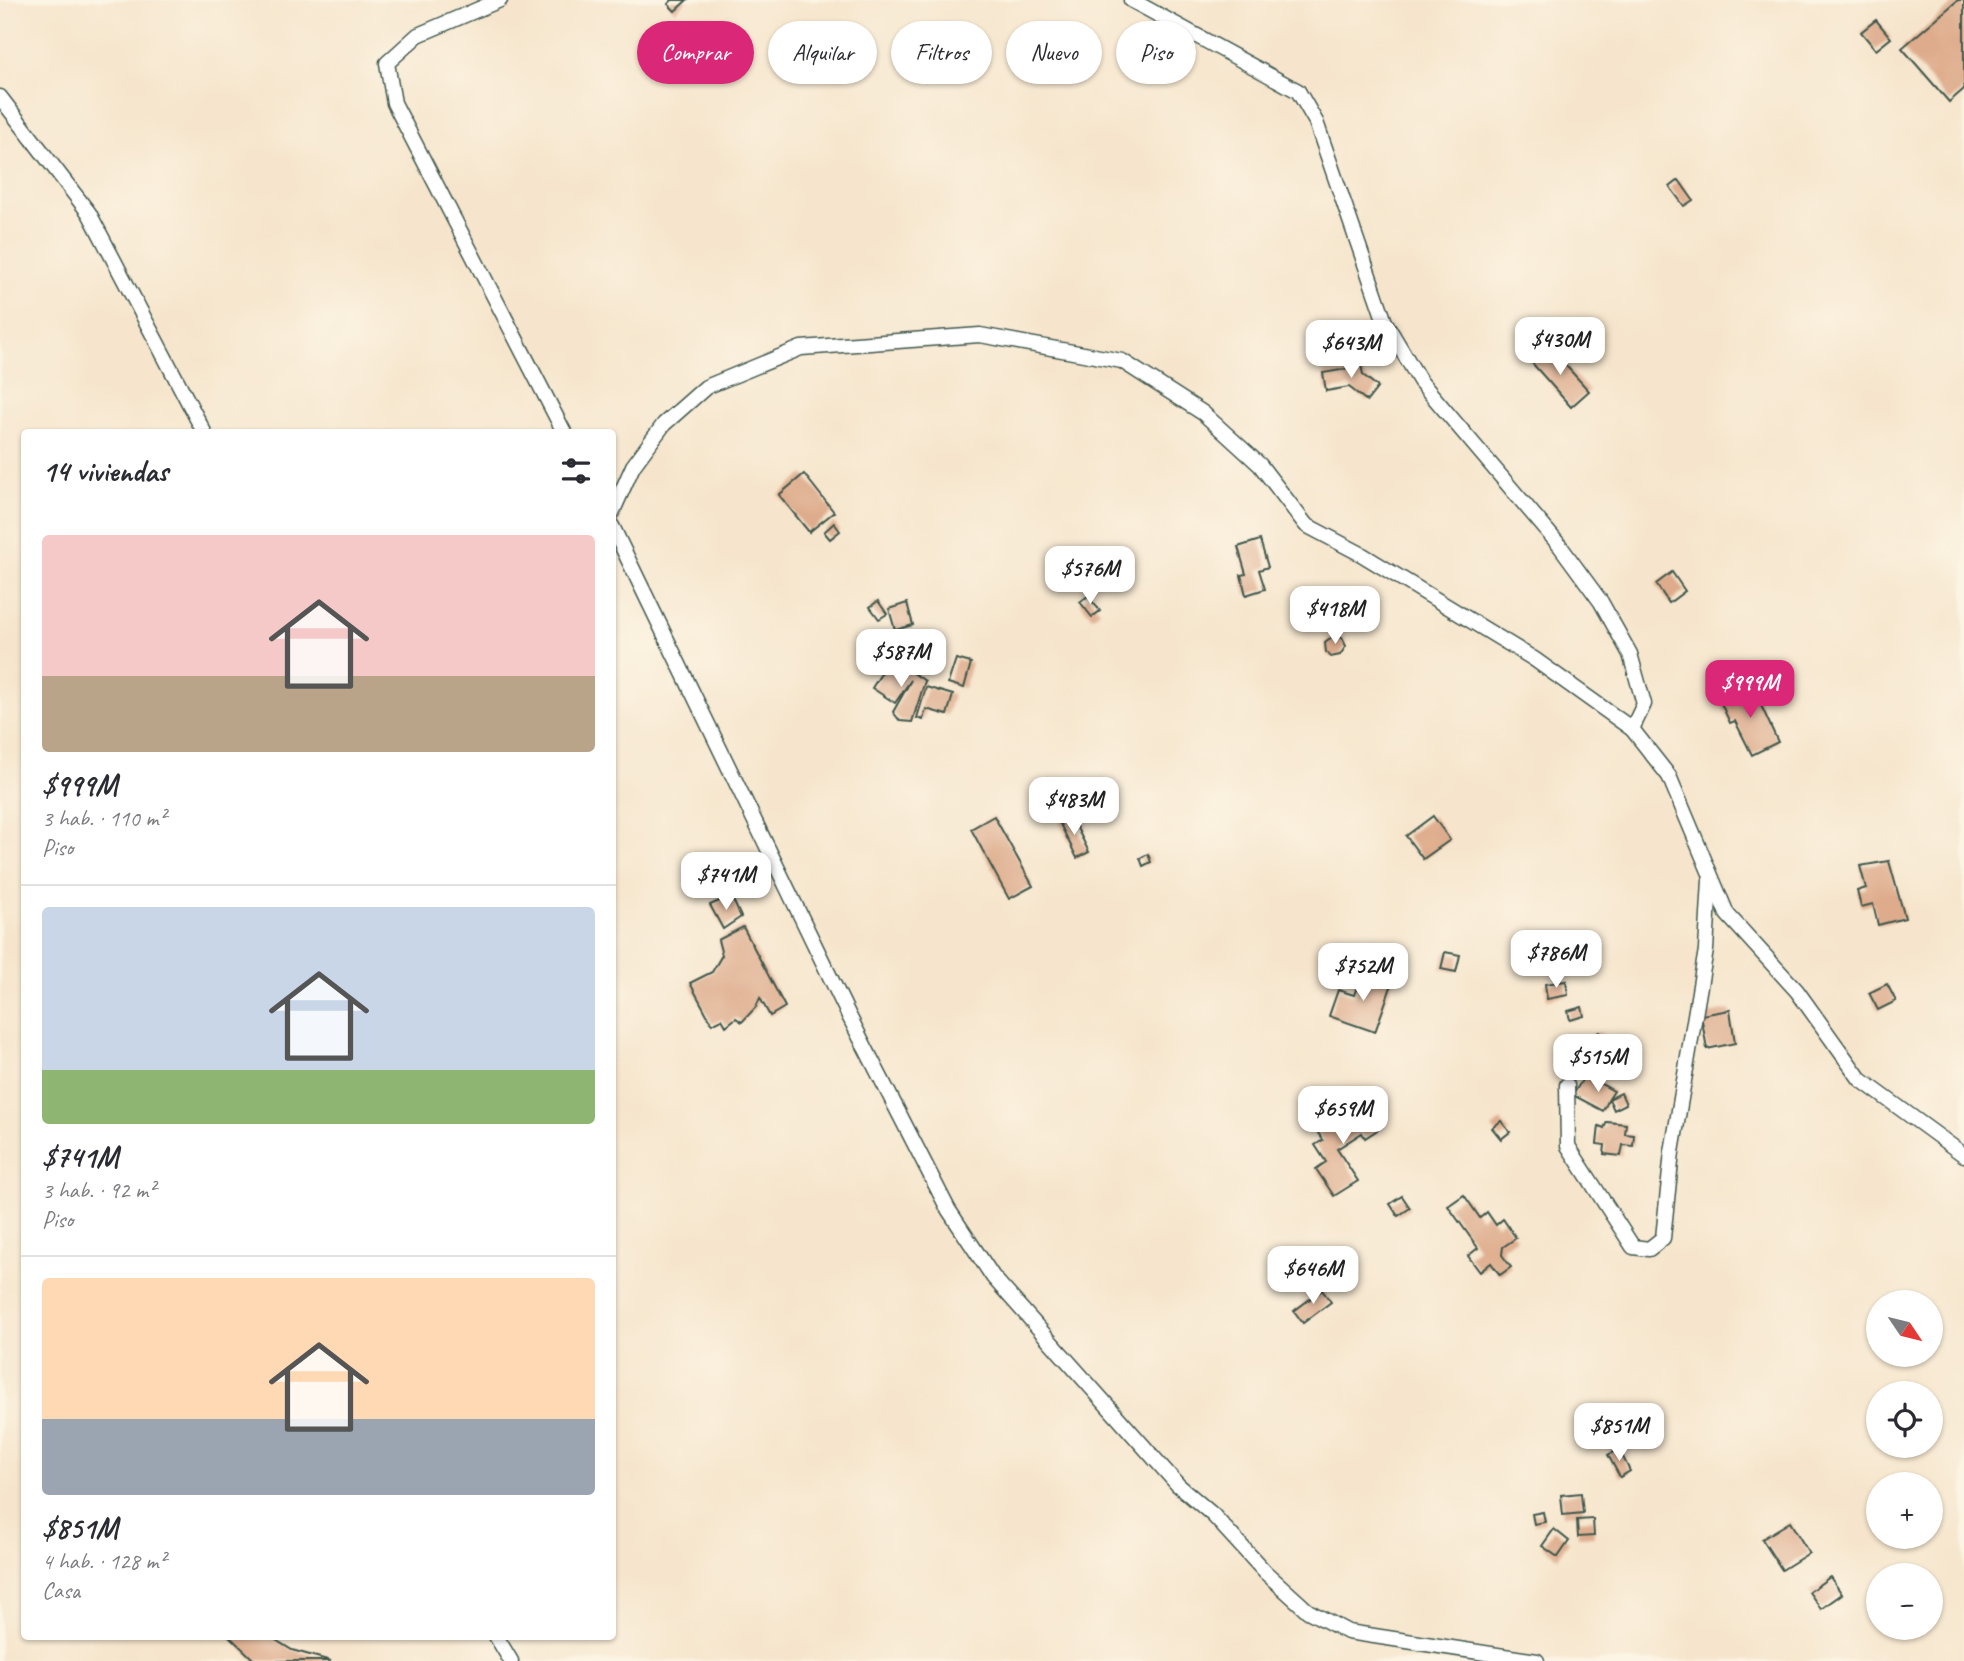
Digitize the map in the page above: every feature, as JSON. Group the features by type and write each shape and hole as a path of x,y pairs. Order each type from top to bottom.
{"street":[{"path":"500,0 418,35 387,63 394,103 562,429"},
{"path":"1131,0 1298,91 1316,122 1385,322 1392,334 1420,381 1560,545 1601,602 1630,654 1644,704 1632,729"},
{"path":"0,97 89,213 202,429"},
{"path":"616,504 633,467 664,424 706,387 801,348 980,335 1122,360 1203,413 1260,465 1306,525 1372,561 1534,659 1632,729 1669,776 1727,914 1797,991 1860,1079 1964,1155"},
{"path":"616,534 849,1016 948,1209 993,1277 1178,1485 1213,1515 1265,1572 1308,1611 1348,1632 1537,1661"},
{"path":"1567,1085 1568,1146 1633,1247 1649,1249 1663,1238 1672,1152 1706,950 1710,876"},
{"path":"498,1640 511,1661"}],"building":[{"path":"672,0 687,0 675,11 668,4"},
{"path":"1958,0 1964,0 1964,89 1949,102 1902,48"},
{"path":"1876,20 1891,38 1876,50 1861,32"},
{"path":"1679,180 1693,200 1684,206 1670,187"},
{"path":"1549,347 1589,391 1571,407 1532,363"},
{"path":"1360,358 1363,375 1378,387 1367,401 1349,387 1326,391 1323,373 1347,369 1346,360"},
{"path":"804,474 834,512 809,532 779,495"},
{"path":"834,523 840,531 830,539 824,532"},
{"path":"1260,540 1268,567 1259,570 1265,589 1246,595 1241,575 1246,574 1238,547"},
{"path":"1672,572 1685,591 1669,603 1656,584"},
{"path":"1088,596 1100,611 1092,617 1080,602"},
{"path":"878,601 887,614 879,619 870,607"},
{"path":"907,603 913,625 895,630 889,609"},
{"path":"1334,636 1342,638 1346,646 1340,655 1331,657 1326,652 1325,643"},
{"path":"891,658 925,681 912,722 900,721 893,712 911,680 895,703 872,688"},
{"path":"956,659 971,663 964,688 948,683"},
{"path":"1752,686 1778,742 1752,755 1735,721 1730,723 1720,701"},
{"path":"926,687 953,695 947,715 926,709 923,720 917,718"},
{"path":"994,816 1033,886 1009,899 971,829"},
{"path":"1071,816 1089,852 1077,858 1059,822"},
{"path":"1433,816 1450,840 1423,859 1406,836"},
{"path":"1148,854 1151,862 1143,866 1140,858"},
{"path":"1889,861 1905,918 1878,925 1873,904 1861,907 1857,891 1866,888 1860,866"},
{"path":"731,896 741,917 723,929 710,905"},
{"path":"743,927 785,1007 770,1016 760,998 756,1007 742,1022 736,1018 726,1026 722,1019 712,1024 690,983 712,972 722,955 718,940"},
{"path":"1445,952 1460,955 1456,972 1441,969"},
{"path":"1370,973 1393,981 1375,1032 1329,1016 1338,990 1354,995 1358,984 1365,986"},
{"path":"1566,981 1568,995 1547,999 1545,984"},
{"path":"1887,984 1896,1001 1878,1010 1869,993"},
{"path":"1582,1007 1584,1016 1570,1020 1568,1011"},
{"path":"1730,1010 1735,1043 1707,1049 1701,1015"},
{"path":"1600,1032 1612,1061 1589,1071 1577,1042"},
{"path":"1585,1075 1614,1091 1603,1111 1573,1095"},
{"path":"1621,1093 1626,1104 1614,1110 1609,1099"},
{"path":"1358,1104 1364,1114 1369,1108 1382,1127 1365,1138 1362,1133 1337,1149 1358,1181 1334,1196 1316,1169 1326,1162 1315,1145 1323,1140 1316,1130 1337,1116 1342,1122 1347,1118 1344,1112"},
{"path":"1501,1121 1510,1132 1501,1139 1492,1128"},
{"path":"1607,1122 1626,1124 1625,1134 1634,1135 1633,1146 1623,1145 1621,1156 1604,1154 1605,1145 1597,1144 1599,1126 1604,1128"},
{"path":"1464,1195 1480,1218 1487,1212 1496,1225 1503,1219 1516,1238 1503,1247 1502,1255 1511,1267 1500,1275 1491,1263 1480,1272 1468,1256 1478,1248 1448,1206"},
{"path":"1402,1196 1410,1208 1398,1216 1390,1204"},
{"path":"1322,1290 1331,1302 1303,1323 1294,1311"},
{"path":"1619,1449 1630,1471 1620,1477 1608,1455"},
{"path":"1581,1493 1583,1513 1563,1515 1561,1495"},
{"path":"1543,1512 1545,1522 1534,1524 1532,1514"},
{"path":"1593,1519 1594,1536 1578,1537 1577,1520"},
{"path":"1790,1522 1809,1553 1782,1570 1762,1539"},
{"path":"1554,1529 1569,1541 1558,1557 1542,1546"},
{"path":"1830,1577 1842,1594 1821,1609 1809,1592"},
{"path":"233,1640 276,1640 292,1650 331,1661 255,1661"}]}
